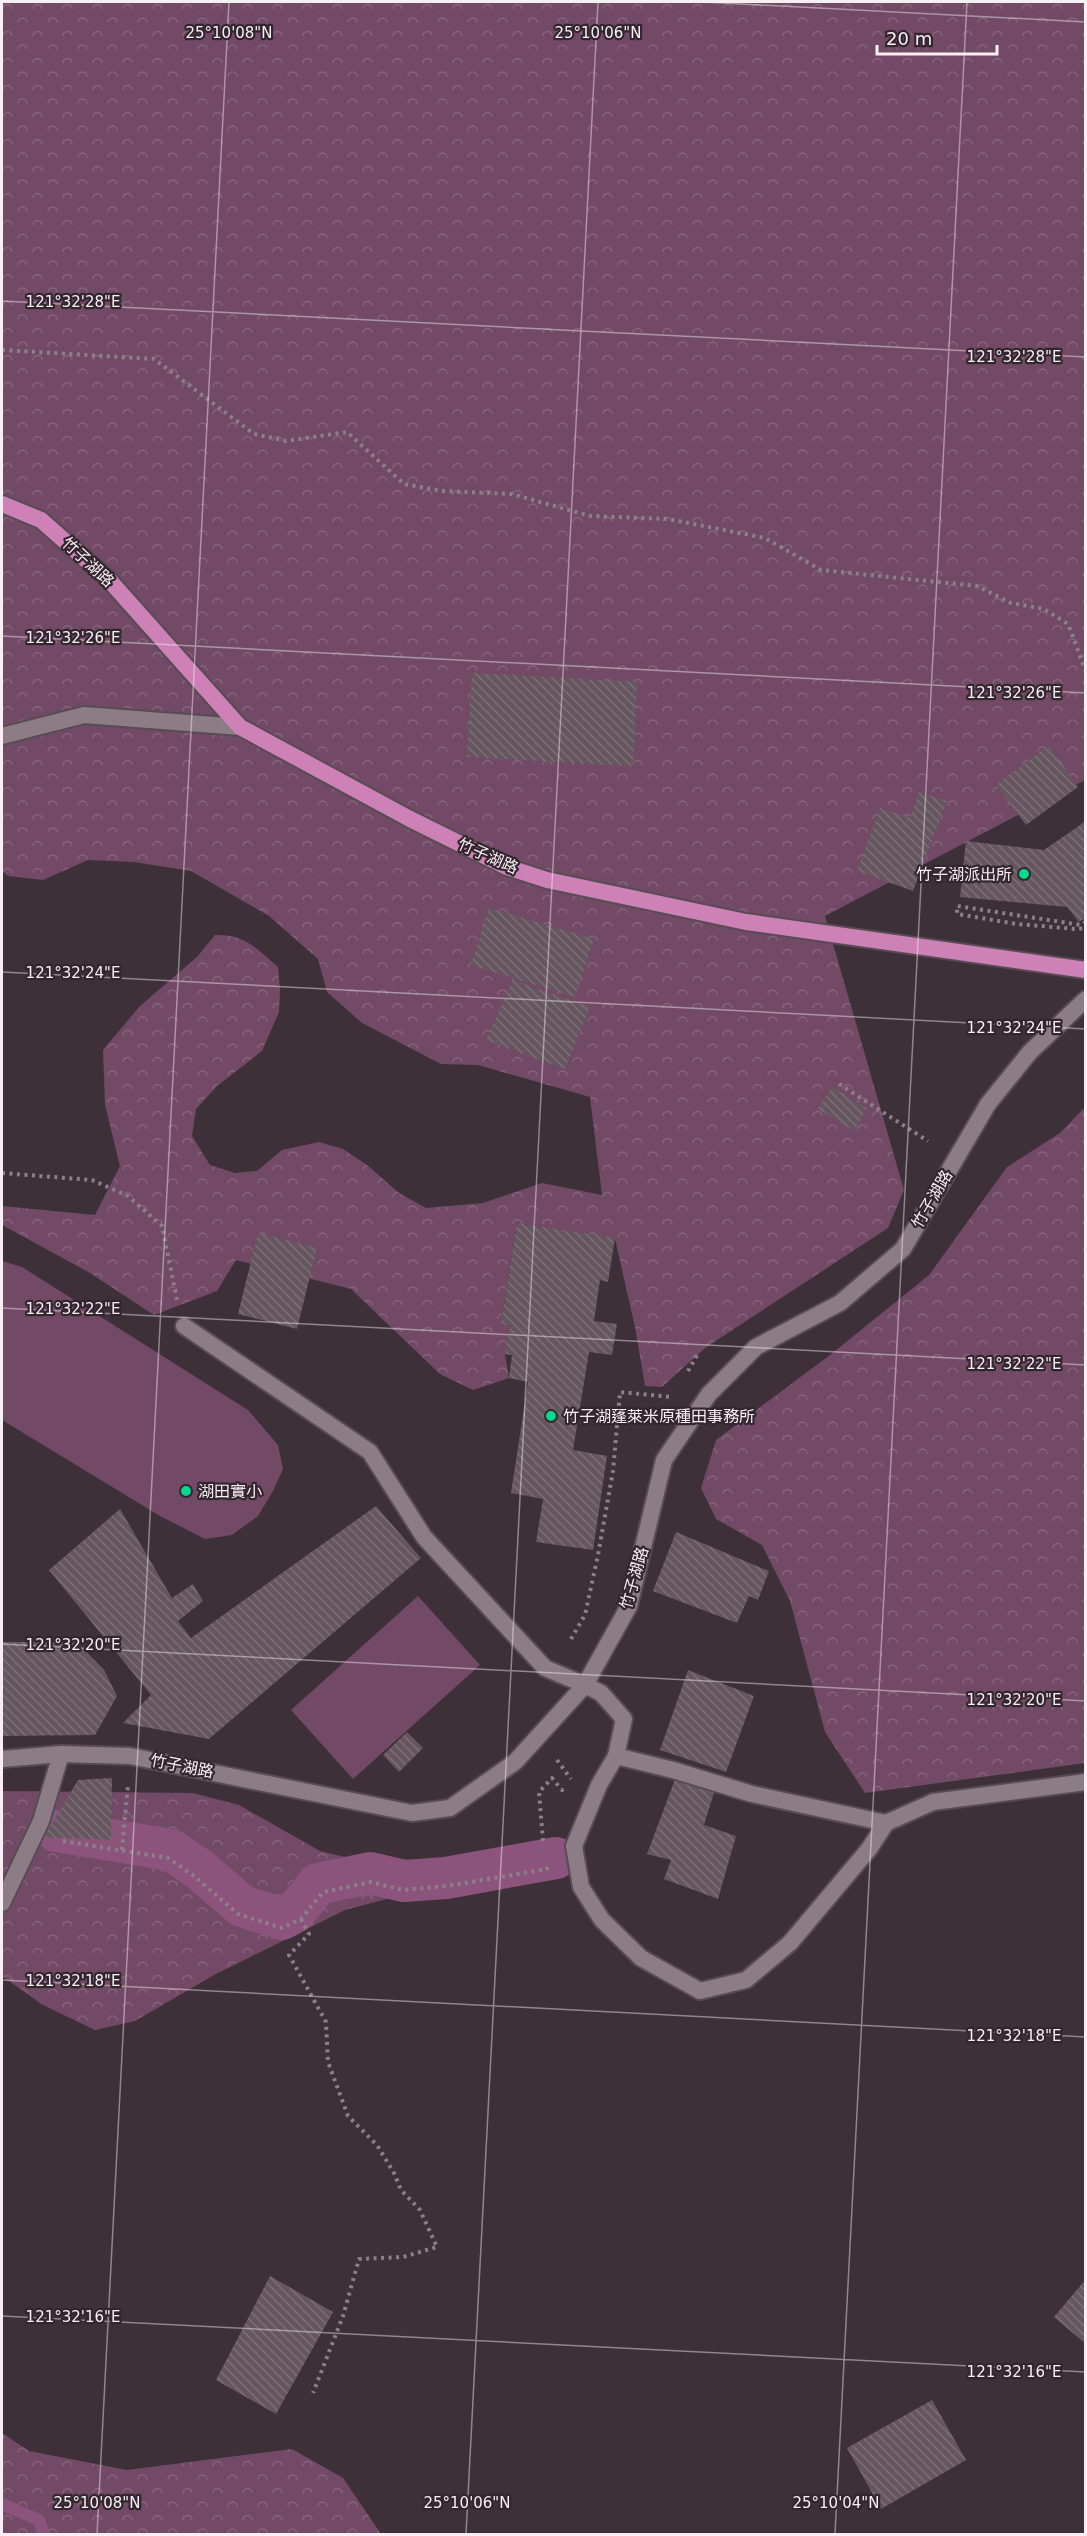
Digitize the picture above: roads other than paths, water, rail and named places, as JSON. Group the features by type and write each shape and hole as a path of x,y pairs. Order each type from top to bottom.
{"main road":[{"name":"竹子湖路","path":"2,504 41,520 110,581 240,727 410,819 507,867 547,880 746,922 1086,970"}],"street":[{"path":"2,736 84,715 240,727"},
{"name":"竹子湖路","path":"2,1759 61,1754 130,1756 412,1814 450,1808 515,1762 585,1685 629,1606 664,1460 709,1394 756,1347 840,1303 903,1249 988,1104 1030,1052 1086,999"},
{"path":"184,1326 370,1452 424,1537 545,1668 601,1693 624,1719 616,1756 599,1785 574,1846 581,1887 602,1920 641,1958 700,1990 746,1980 790,1943 869,1849 886,1823 933,1802 1086,1782"},
{"path":"2,1903 41,1821 61,1754"},
{"path":"616,1756 673,1770 752,1794 886,1823"}],"waterway":[{"path":"56,1831 171,1850 199,1869 242,1906 282,1919 295,1912 318,1884 370,1873 404,1881 446,1878 556,1858"},
{"path":"2,2504 39,2520 44,2534"}],"place":[{"name":"竹子湖派出所","path":"1024,874"},
{"name":"竹子湖蓬萊米原種田事務所","path":"551,1416"},
{"name":"湖田實小","path":"186,1491"}]}
